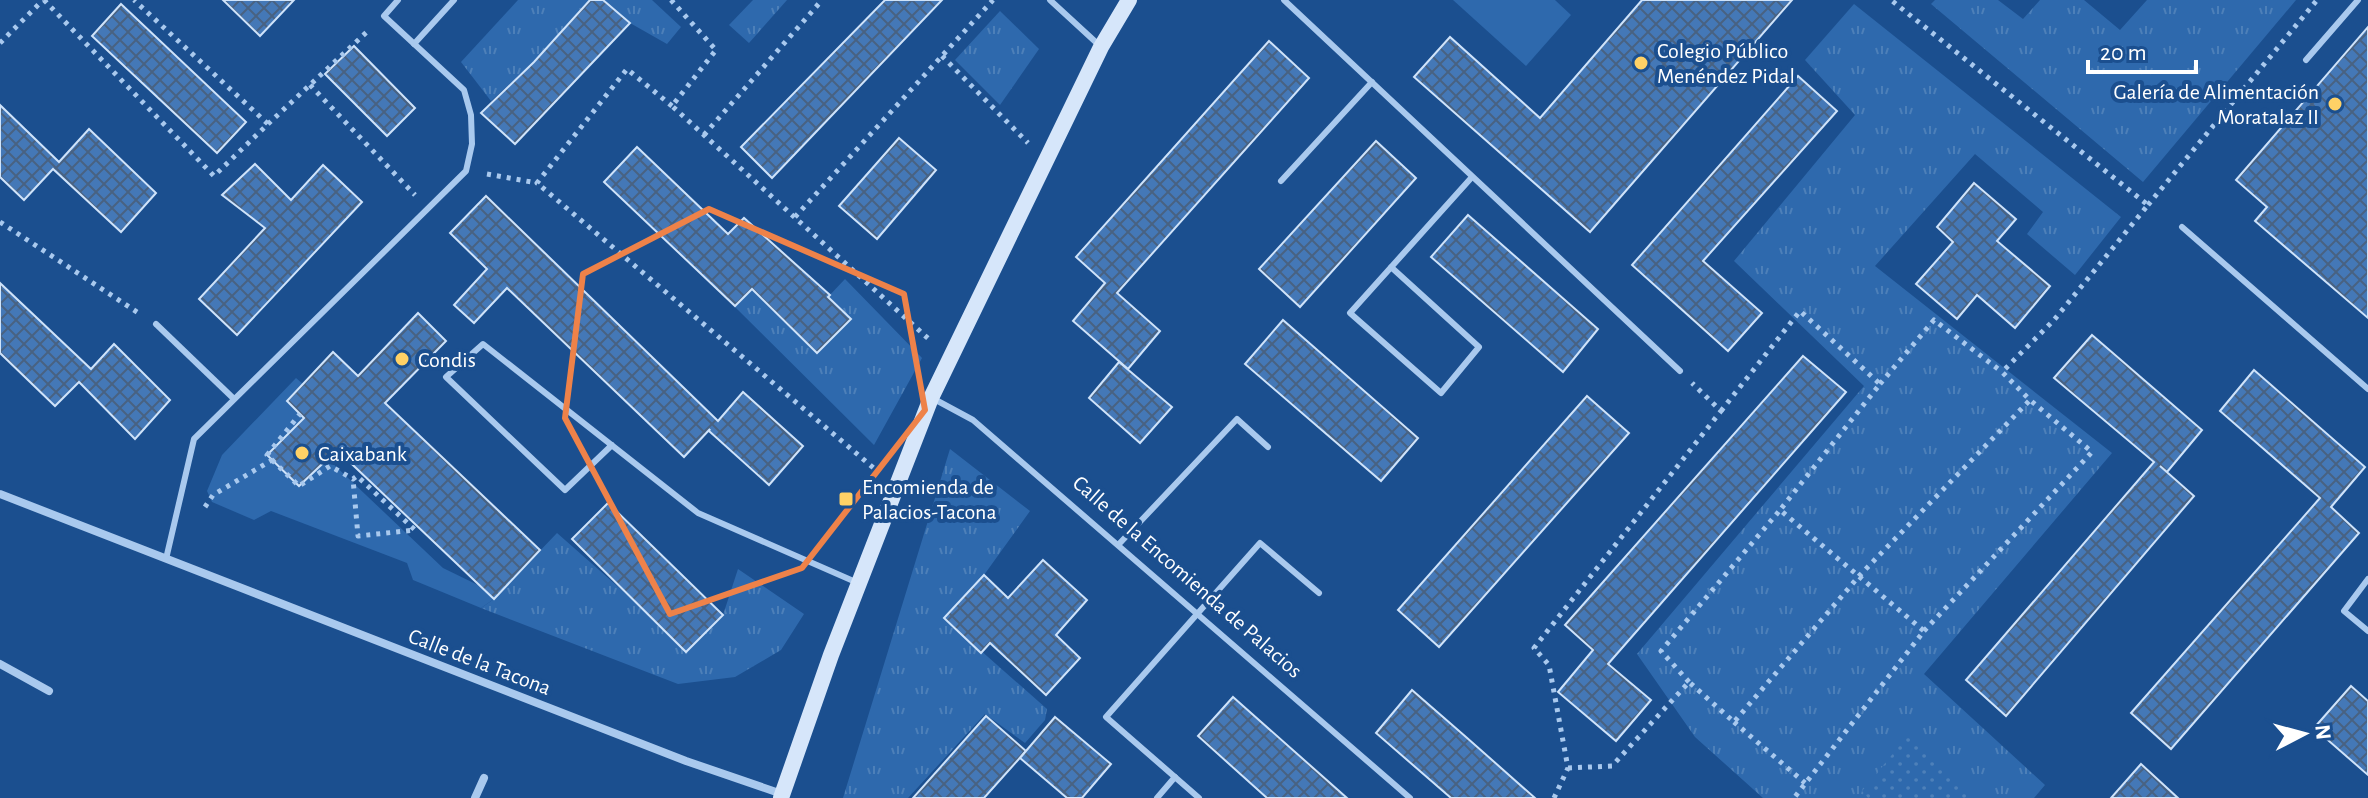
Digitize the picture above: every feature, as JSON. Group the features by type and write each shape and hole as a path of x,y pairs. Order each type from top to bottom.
{"street":[{"path":"781,796 858,583 931,398 1101,47 1129,0"},
{"name":"Calle de la Tacona","path":"0,494 781,796"},
{"path":"0,664 49,691"},
{"path":"475,798 484,778"}],"lane":[{"path":"166,559 194,439 466,171 472,144 471,115 464,90 384,16 398,0"},
{"path":"414,44 454,0"},
{"path":"1050,0 1101,47"},
{"path":"1284,0 1680,371"},
{"path":"2306,60 2358,0"},
{"path":"1281,181 1372,82"},
{"path":"1391,267 1479,347 1441,393 1350,313 1391,267 1472,177"},
{"path":"2182,227 2368,389"},
{"path":"156,324 233,398"},
{"path":"612,445 565,490 446,377 483,344 612,445 698,513 858,583"},
{"name":"Calle de la Encomienda de Palacios","path":"931,398 973,420 1410,798"},
{"path":"1119,544 1237,419 1268,447"},
{"path":"1199,798 1106,717 1260,543 1319,593"},
{"path":"2368,579 2344,611 2368,631"},
{"path":"1157,798 1175,777"}],"path":[{"path":"0,43 43,0 214,176 384,16"},
{"path":"134,0 268,124"},
{"path":"671,0 716,50 672,106"},
{"path":"704,135 822,0"},
{"path":"795,217 993,0"},
{"path":"1891,0 2148,205"},
{"path":"2002,372 2054,320 2317,0"},
{"path":"942,56 1046,161"},
{"path":"537,183 627,69 672,106 949,357"},
{"path":"310,85 427,208"},
{"path":"466,171 537,183 895,486"},
{"path":"0,222 156,324"},
{"path":"1554,798 1568,768 1549,665 1534,648 1800,311 1880,384"},
{"path":"1794,798 1924,631 2092,452 2002,372 1934,320 1661,651 1689,682 1805,783"},
{"path":"1680,371 1721,411"},
{"path":"1734,722 1860,575 2030,400"},
{"path":"300,414 267,455 299,486 330,466 353,479"},
{"path":"205,507 213,495 272,460"},
{"path":"357,476 415,530 358,536 353,479 357,476"},
{"path":"1780,510 1924,631"},
{"path":"1568,768 1612,766 1689,682"}],"highlighted area":[{"path":"709,209 904,294 925,410 802,568 670,614 565,418 583,274"}],"green space":[{"path":"518,0 590,0 534,62 491,101 461,62"},
{"path":"603,0 652,0 681,27 667,44 630,23"},
{"path":"753,0 787,0 749,43 729,25"},
{"path":"1453,0 1555,0 1571,15 1526,66"},
{"path":"1935,0 1998,0 2023,19 2040,0 2084,0 2120,30 2147,0 2296,0 2143,182 1931,4"},
{"path":"1854,4 2121,217 2075,275 2027,234 2043,212 1975,154 1875,266 2112,453 1924,674 2045,785 2034,798 1763,798 1695,737 1637,654 1864,386 1734,261 1855,115 1805,60"},
{"path":"1000,11 1039,49 1000,105 955,60"},
{"path":"845,279 922,358 874,445 735,307 752,289 818,352 850,319 828,297"},
{"path":"296,378 303,384 287,401 304,418 267,456 299,486 328,459 443,568 480,586 494,599 481,608 413,580 407,563 271,511 254,520 212,502 207,491 222,455"},
{"path":"950,449 1030,511 984,575 944,618 1047,709 1045,720 1025,743 985,714 908,798 843,798"},
{"path":"557,533 686,652 723,615 738,569 804,614 781,650 735,677 678,684 481,608 494,599"},
{"path":"1910,733 1974,798 1868,798 1862,791"}],"building":[{"path":"223,0 294,0 260,36"},
{"path":"590,0 603,0 630,23 515,144 481,113 534,62"},
{"path":"885,0 942,0 772,178 741,147"},
{"path":"1642,0 1792,0 1590,232 1414,77 1450,37 1540,118"},
{"path":"121,4 246,122 217,153 92,36"},
{"name":"Galería de Alimentación Moratalaz II","path":"2368,27 2368,318 2255,221 2267,207 2236,180"},
{"path":"1269,41 1309,78 1117,293 1160,331 1128,369 1073,321 1105,283 1076,257"},
{"path":"354,46 415,108 387,136 325,74"},
{"path":"1798,76 1837,111 1703,261 1762,313 1728,351 1632,265"},
{"path":"0,105 59,162 89,129 156,193 121,232 53,169 24,200 0,177"},
{"path":"899,138 936,170 877,239 839,206"},
{"path":"1376,141 1416,178 1300,307 1259,269"},
{"path":"637,147 728,234 744,218 830,295 828,297 851,319 817,353 752,289 735,306 604,182"},
{"path":"255,164 291,200 323,165 362,202 237,335 199,299 265,228 222,195"},
{"path":"1974,183 2016,219 1997,241 2050,286 2015,328 1977,295 1957,319 1916,284 1953,242 1937,227"},
{"path":"486,196 718,421 743,392 803,446 769,485 710,429 684,457 507,288 474,323 454,305 487,269 450,233"},
{"path":"1468,215 1598,329 1563,372 1431,257"},
{"path":"0,283 91,369 114,344 170,400 135,439 79,382 55,406 0,353"},
{"path":"418,313 446,341 385,403 540,550 494,599 337,450 299,486 267,455 304,418 287,401 333,352 358,376"},
{"path":"1283,320 1418,438 1381,481 1245,364"},
{"path":"2092,335 2202,430 2167,472 2160,466 2194,496 2006,716 1966,680 2154,462 2054,378"},
{"path":"1803,356 1846,392 1608,664 1651,700 1616,741 1558,692 1593,650 1565,625"},
{"path":"1119,362 1172,407 1140,443 1089,398"},
{"path":"2254,370 2365,467 2331,507 2359,533 2171,749 2131,713 2320,498 2220,411"},
{"path":"1587,396 1629,433 1439,647 1398,610"},
{"path":"608,503 723,615 686,652 572,539"},
{"path":"1043,560 1087,600 1056,635 1080,658 1046,695 990,643 981,653 944,618 984,575 1008,598"},
{"path":"2351,686 2368,701 2368,775 2314,728"},
{"path":"1412,690 1535,798 1451,798 1376,733"},
{"path":"1233,697 1347,798 1267,798 1198,736"},
{"path":"986,716 1026,751 984,798 913,798"},
{"path":"1055,717 1111,764 1082,798 1067,798 1020,758"},
{"path":"2141,764 2178,798 2111,798"}],"place":[{"name":"Colegio Público Menéndez Pidal","path":"1641,63"},
{"name":"Galería de Alimentación Moratalaz II","path":"2335,104"},
{"name":"Condis","path":"402,359"},
{"name":"Caixabank","path":"302,453"},
{"name":"Encomienda de Palacios-Tacona","path":"846,499"}]}
